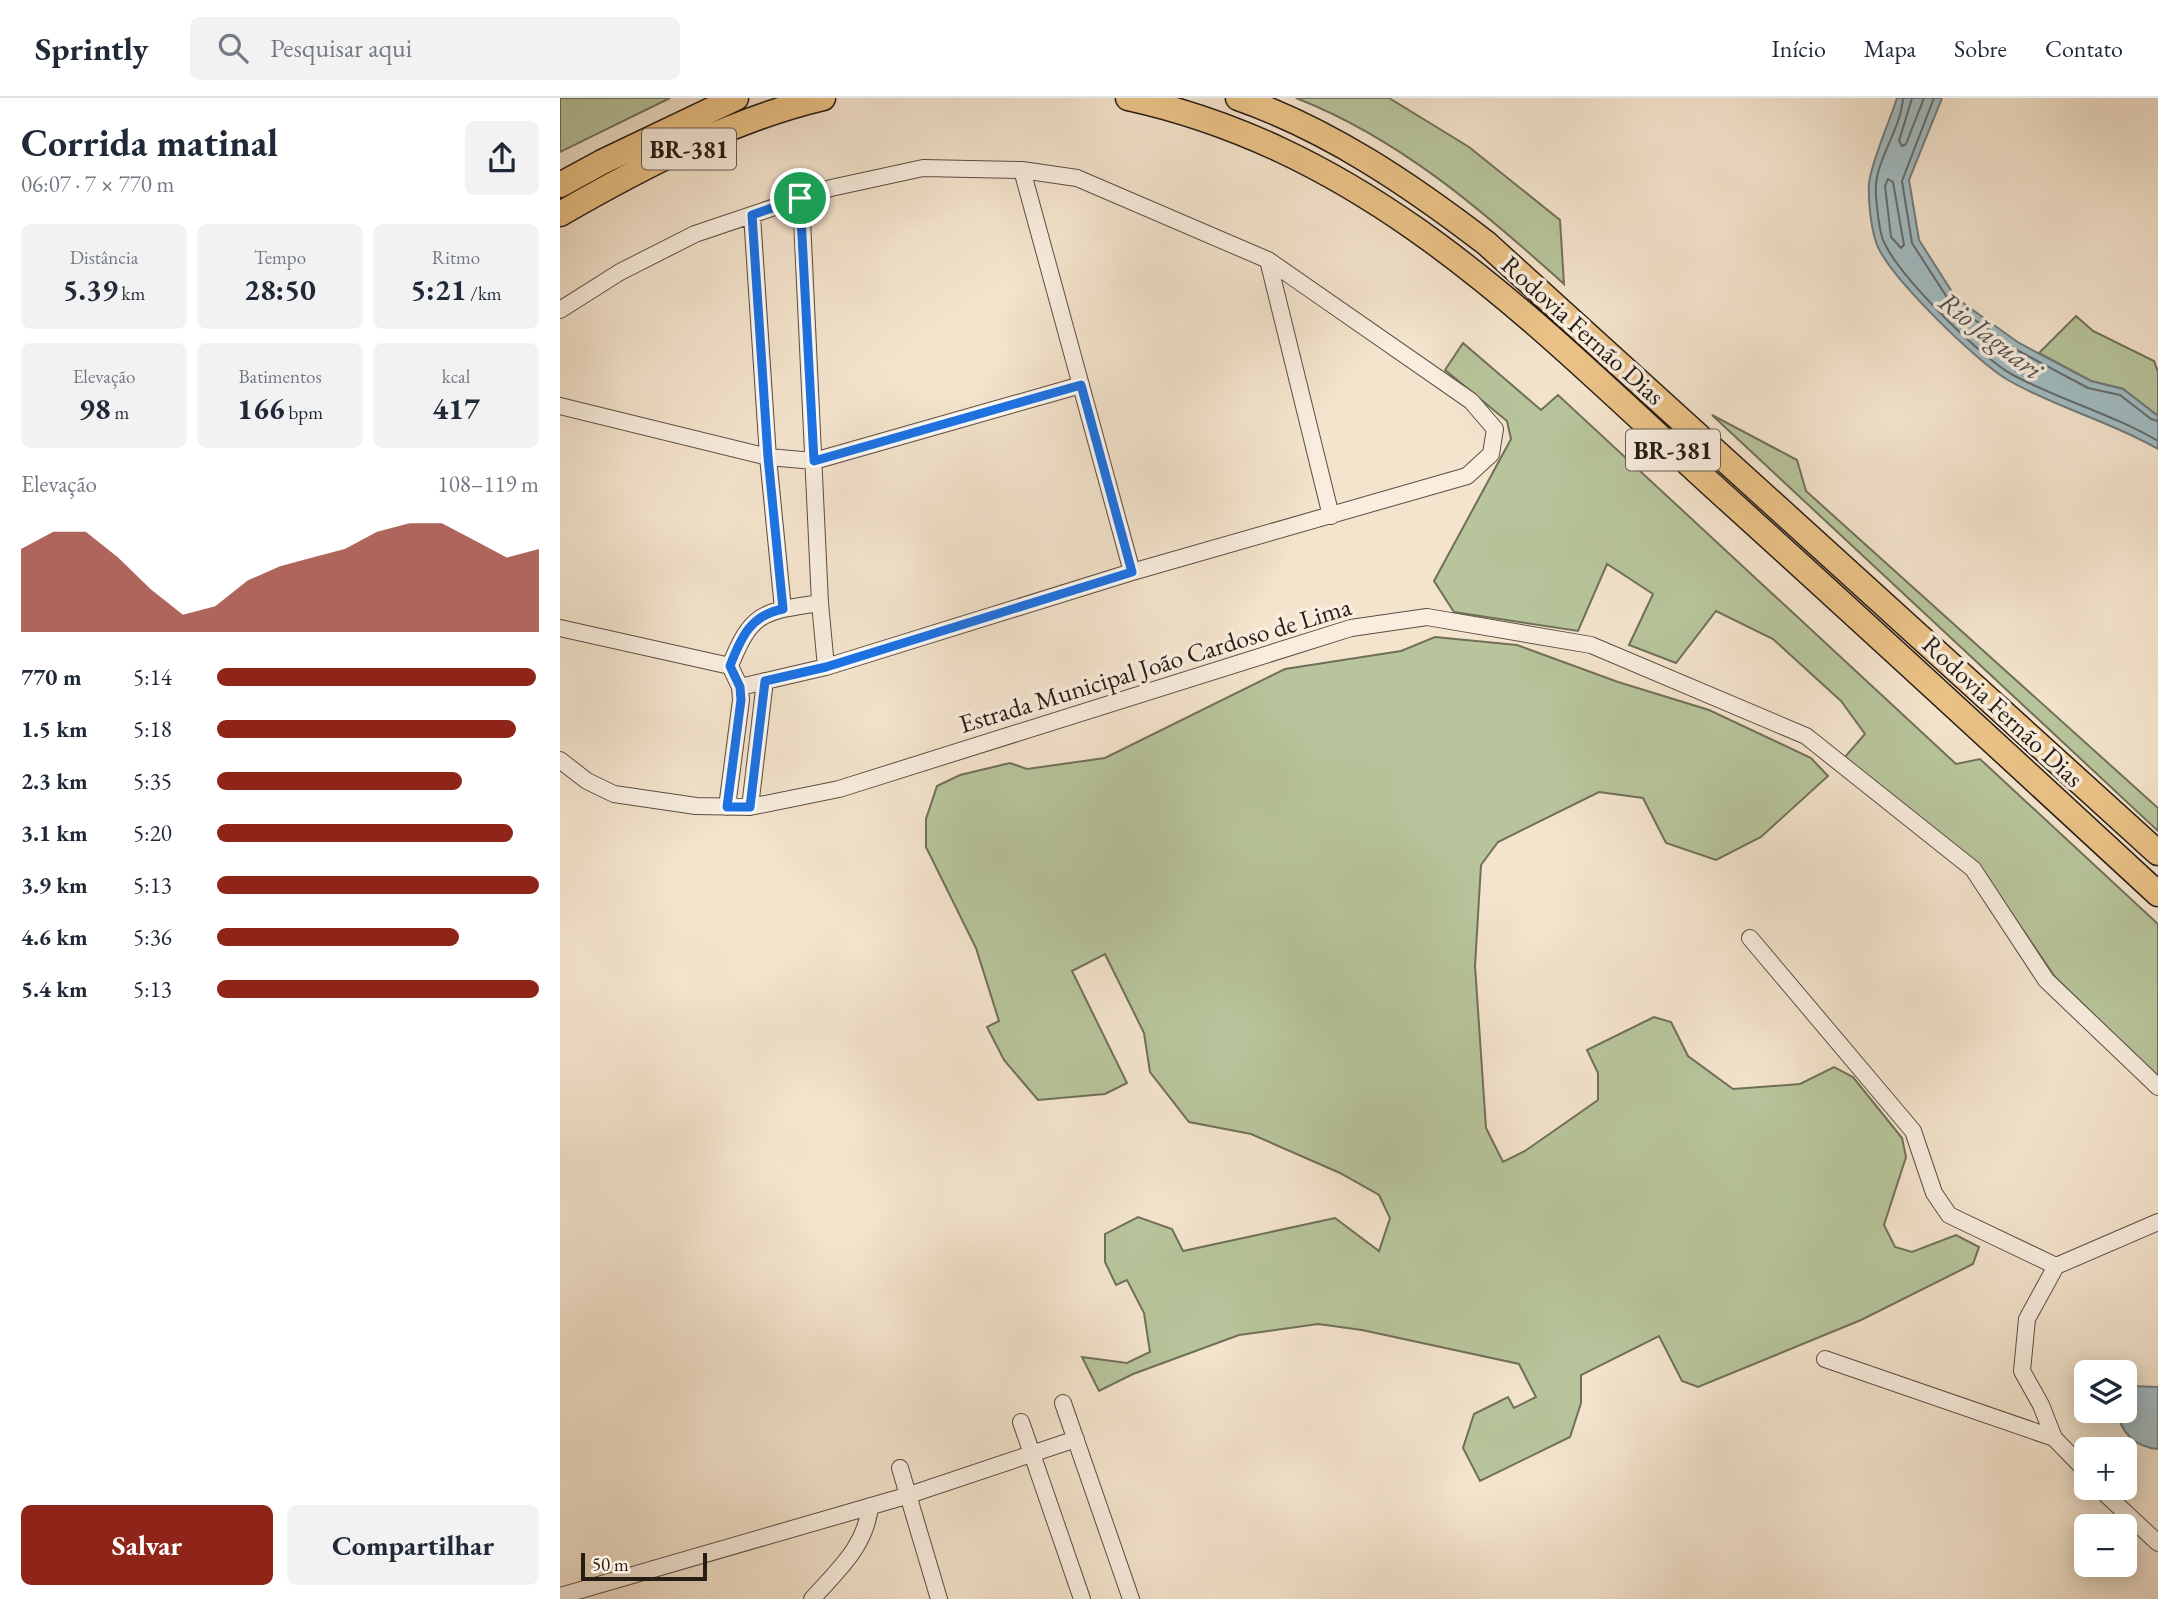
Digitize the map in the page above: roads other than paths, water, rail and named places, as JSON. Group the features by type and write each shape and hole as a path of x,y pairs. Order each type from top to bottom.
{"highway":[{"name":"BR-381","path":"560,185 601,162 736,98"},
{"name":"BR-381","path":"560,215 611,185 774,110 823,98"},
{"name":"Rodovia Fernão Dias","path":"1128,98 1218,123 1285,149 1373,198 1426,234 1548,336 2158,894"},
{"name":"Rodovia Fernão Dias","path":"1238,98 1312,130 1369,160 1428,198 1486,243 2158,853"}],"street":[{"path":"560,310 620,272 695,234 800,198 891,173 923,168 1022,170 1077,178 1268,260 1471,401 1495,429 1491,454 1467,475 1132,572 826,667 740,687"},
{"path":"1022,170 1132,572"},
{"path":"800,198 820,603 826,667"},
{"path":"752,215 768,457 783,609"},
{"path":"1268,260 1331,516"},
{"path":"560,406 768,457 814,461 1081,385"},
{"path":"727,807 740,687 730,666 742,634 768,612 820,603"},
{"name":"Estrada Municipal João Cardoso de Lima","path":"560,760 586,780 614,794 727,807 750,807 839,789 1351,628 1427,617 1591,645 1806,736 1973,869 2046,980 2158,1087"},
{"path":"560,628 730,666"},
{"path":"750,807 765,681"},
{"path":"1750,938 1913,1131 1934,1193 1949,1215 2056,1266"},
{"path":"2074,1459 2054,1438 2041,1405 2022,1371 2027,1319 2056,1266 2158,1222"},
{"path":"1825,1359 2054,1438"},
{"path":"1063,1403 1131,1599"},
{"path":"1021,1422 1082,1599"},
{"path":"560,1596 906,1496 1076,1439"},
{"path":"900,1468 906,1496 939,1599"},
{"path":"2112,1500 2158,1543"},
{"path":"812,1599 860,1545 870,1506"}],"water":[{"name":"Rio Jaguari","path":"1897,98 1942,98 1909,180 1919,240 1956,298 2019,343 2091,381 2123,389 2158,416 2158,449 2121,430 2026,390 1994,371 1934,317 1897,275 1876,242 1871,222 1869,191 1873,165"},
{"path":"2137,1386 2158,1387 2158,1449 2137,1442 2137,1437 2129,1437 2121,1423 2137,1423"}]}
